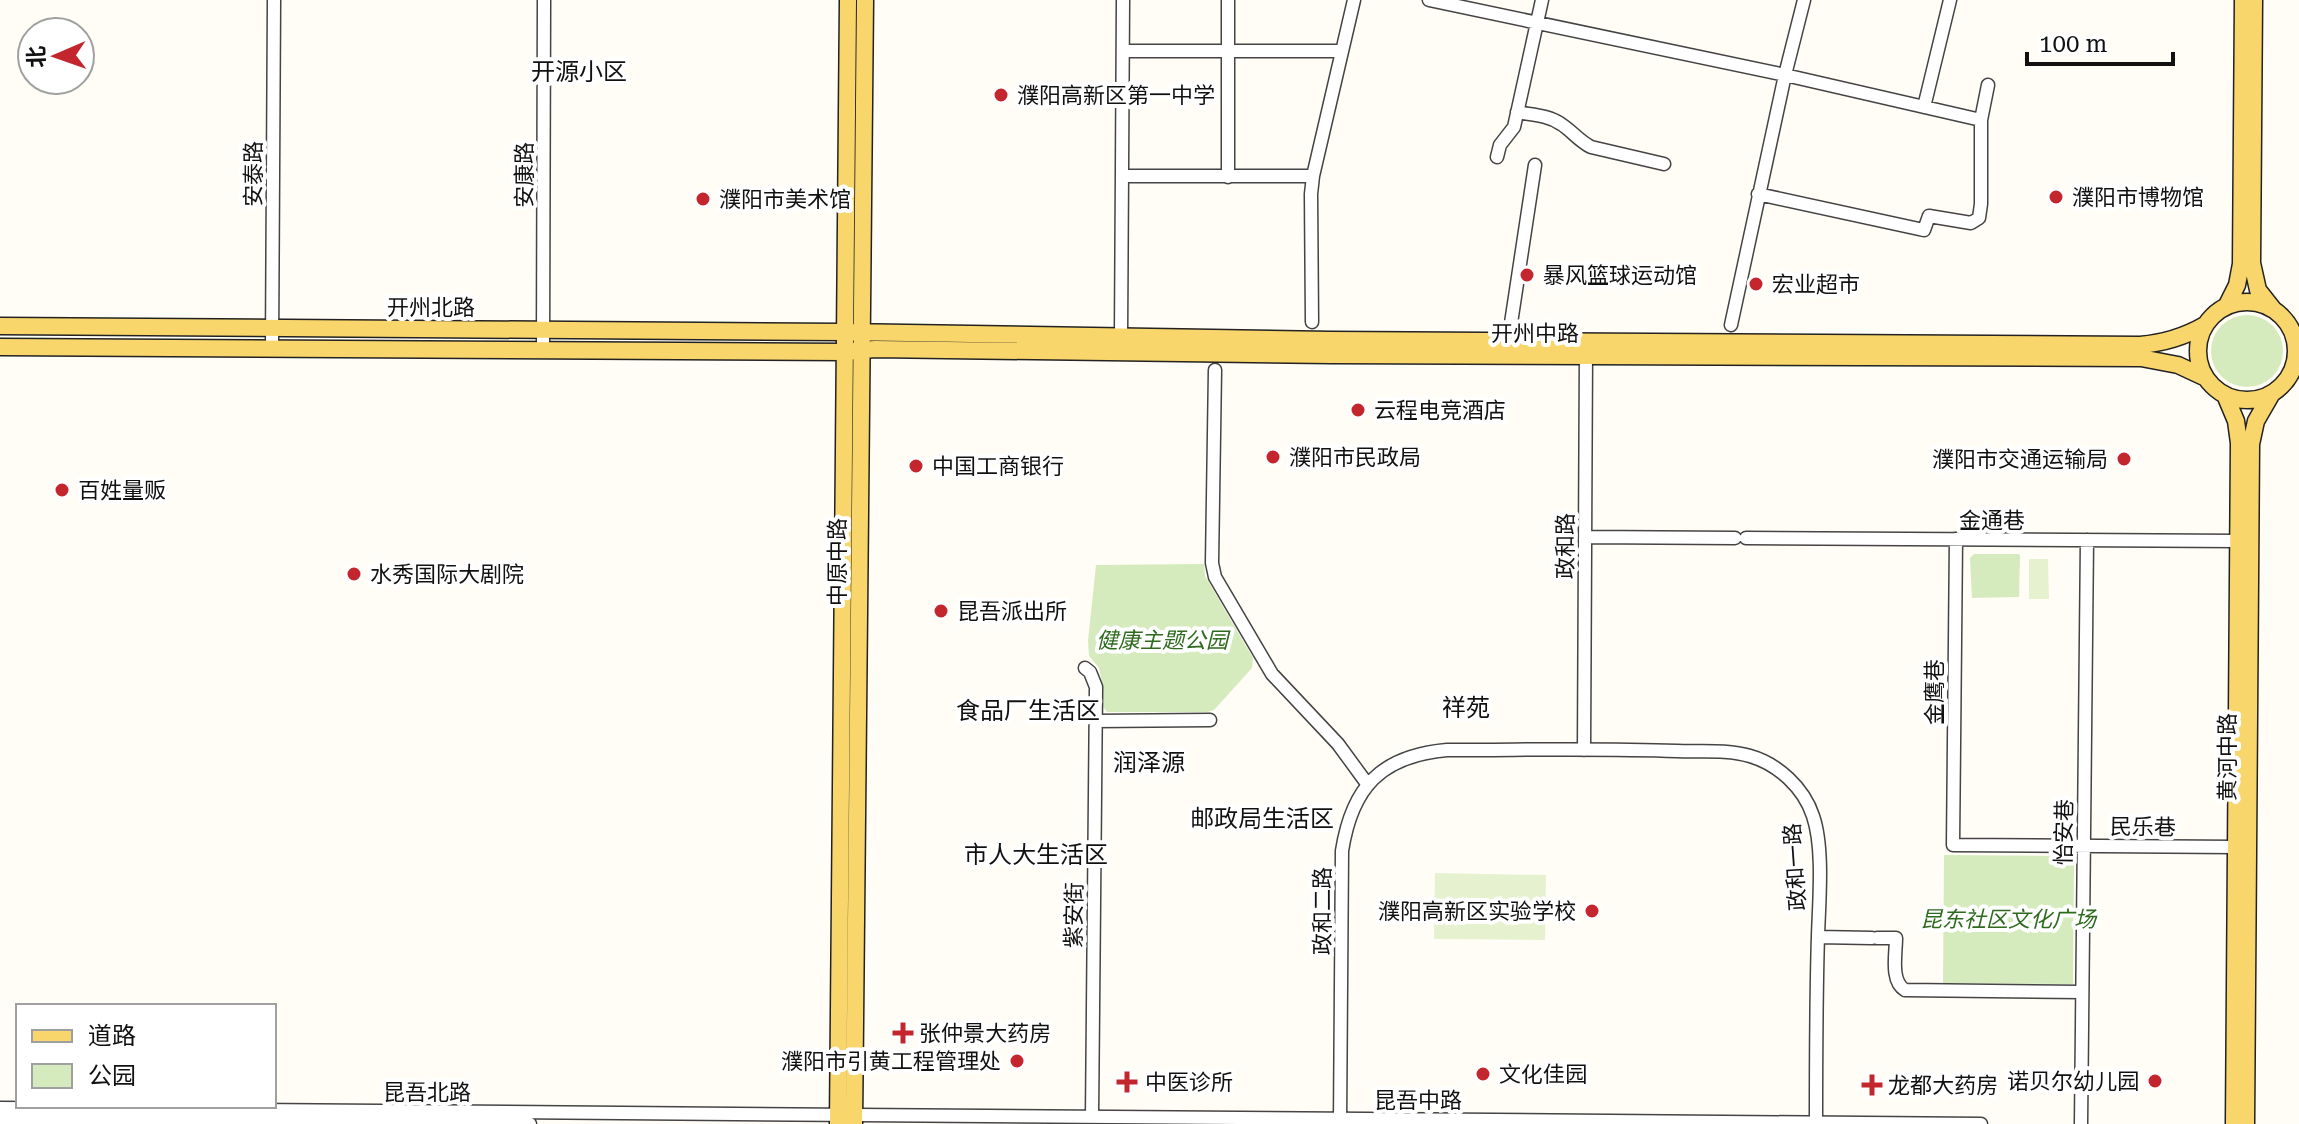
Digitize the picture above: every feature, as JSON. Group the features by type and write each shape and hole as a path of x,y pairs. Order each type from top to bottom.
{"main road":[{"name":"中原中路","path":"848,0 853,332"},
{"name":"中原中路","path":"846,1120 852,352 865,0"},
{"path":"2243,0 2241,264 2237,285 2226,307 2205,325 2198,352 2206,378 2225,395 2251,401 2271,395 2294,375 2297,352 2295,330 2258,290 2252,263 2254,0"},
{"path":"2226,307 2246,302 2260,303 2273,309"},
{"name":"开州中路","path":"852,352 875,349 1331,355 1586,348 2140,345 2163,344 2205,325"},
{"name":"开州北路","path":"0,326 853,332"},
{"name":"开州中路","path":"853,332 2141,358 2178,365 2206,378"},
{"name":"开州北路","path":"0,347 852,352"},
{"name":"黄河中路","path":"2225,395 2238,432 2234,1124"},
{"name":"黄河中路","path":"2246,1124 2251,444 2256,421 2271,395"}],"street":[{"name":"安泰路","path":"272,348 274,0"},
{"name":"安康路","path":"543,350 544,0"},
{"path":"1121,337 1123,0"},
{"path":"1228,0 1228,177"},
{"path":"1312,322 1313,176 1354,0"},
{"path":"1429,0 1480,5 1537,24 1785,75 1981,120"},
{"path":"1497,157 1500,145 1514,127 1542,0"},
{"path":"1731,325 1804,0"},
{"path":"1924,107 1950,0"},
{"path":"1123,51 1341,51"},
{"path":"1758,194 1924,230 1929,216 1971,223 1979,218 1981,204 1981,120 1988,85"},
{"path":"1517,112 1550,118 1591,147 1664,164"},
{"path":"1511,323 1535,165"},
{"path":"1122,176 1313,176"},
{"name":"政和路","path":"1584,750 1586,348"},
{"path":"1215,370 1212,563 1215,577 1272,674 1338,744 1368,785"},
{"name":"金通巷","path":"1585,537 2239,541"},
{"name":"金鹰巷","path":"1953,845 1956,539"},
{"name":"怡安巷","path":"2081,1124 2087,540"},
{"name":"紫安街","path":"1085,668 1096,687 1092,1117"},
{"path":"1095,721 1210,720"},
{"name":"政和二路","path":"1340,1122 1342,851 1352,808 1368,785 1383,771 1402,760 1432,752 1584,750"},
{"name":"政和一路","path":"1584,750 1738,753 1751,756 1784,774 1797,786 1814,817 1819,859 1816,1123"},
{"name":"民乐巷","path":"1953,845 2236,847"},
{"path":"1818,937 1896,938 1896,979 1899,987 1905,990 2082,992"},
{"name":"昆吾北路","path":"0,1108 846,1120"},
{"name":"昆吾中路","path":"846,1120 1092,1117 1340,1122 1981,1124"},
{"name":"昆吾北路","path":"0,1120 530,1124"}],"green space":[{"path":"2247,315 2267,321 2277,331 2283,351 2277,371 2267,381 2247,387 2227,381 2217,371 2211,351 2217,331 2227,321"},
{"path":"1974,554 2019,554 2019,597 1972,598 1970,558"},
{"path":"2029,559 2048,559 2049,599 2029,599"},
{"name":"健康主题公园","path":"1204,564 1205,576 1253,658 1252,668 1214,710 1107,712 1103,707 1099,668 1089,656 1096,565"},
{"name":"昆东社区文化广场","path":"1944,855 2074,856 2073,984 1943,983"},
{"path":"1435,873 1546,875 1545,940 1434,939"}],"place":[{"name":"濮阳高新区第一中学","path":"1001,95"},
{"name":"濮阳市博物馆","path":"2056,197"},
{"name":"濮阳市美术馆","path":"703,199"},
{"name":"暴风篮球运动馆","path":"1527,275"},
{"name":"宏业超市","path":"1756,284"},
{"name":"云程电竞酒店","path":"1358,410"},
{"name":"濮阳市民政局","path":"1273,457"},
{"name":"濮阳市交通运输局","path":"2124,459"},
{"name":"中国工商银行","path":"916,466"},
{"name":"百姓量贩","path":"62,490"},
{"name":"水秀国际大剧院","path":"354,574"},
{"name":"昆吾派出所","path":"941,611"},
{"name":"濮阳高新区实验学校","path":"1592,911"},
{"name":"张仲景大药房","path":"903,1033"},
{"name":"濮阳市引黄工程管理处","path":"1017,1061"},
{"name":"文化佳园","path":"1483,1074"},
{"name":"诺贝尔幼儿园","path":"2155,1081"},
{"name":"中医诊所","path":"1127,1082"},
{"name":"龙都大药房","path":"1872,1085"}],"district":[{"name":"开源小区","path":"579,72"},
{"name":"祥苑","path":"1466,708"},
{"name":"食品厂生活区","path":"1028,711"},
{"name":"润泽源","path":"1149,763"},
{"name":"邮政局生活区","path":"1262,819"},
{"name":"市人大生活区","path":"1036,855"}]}
